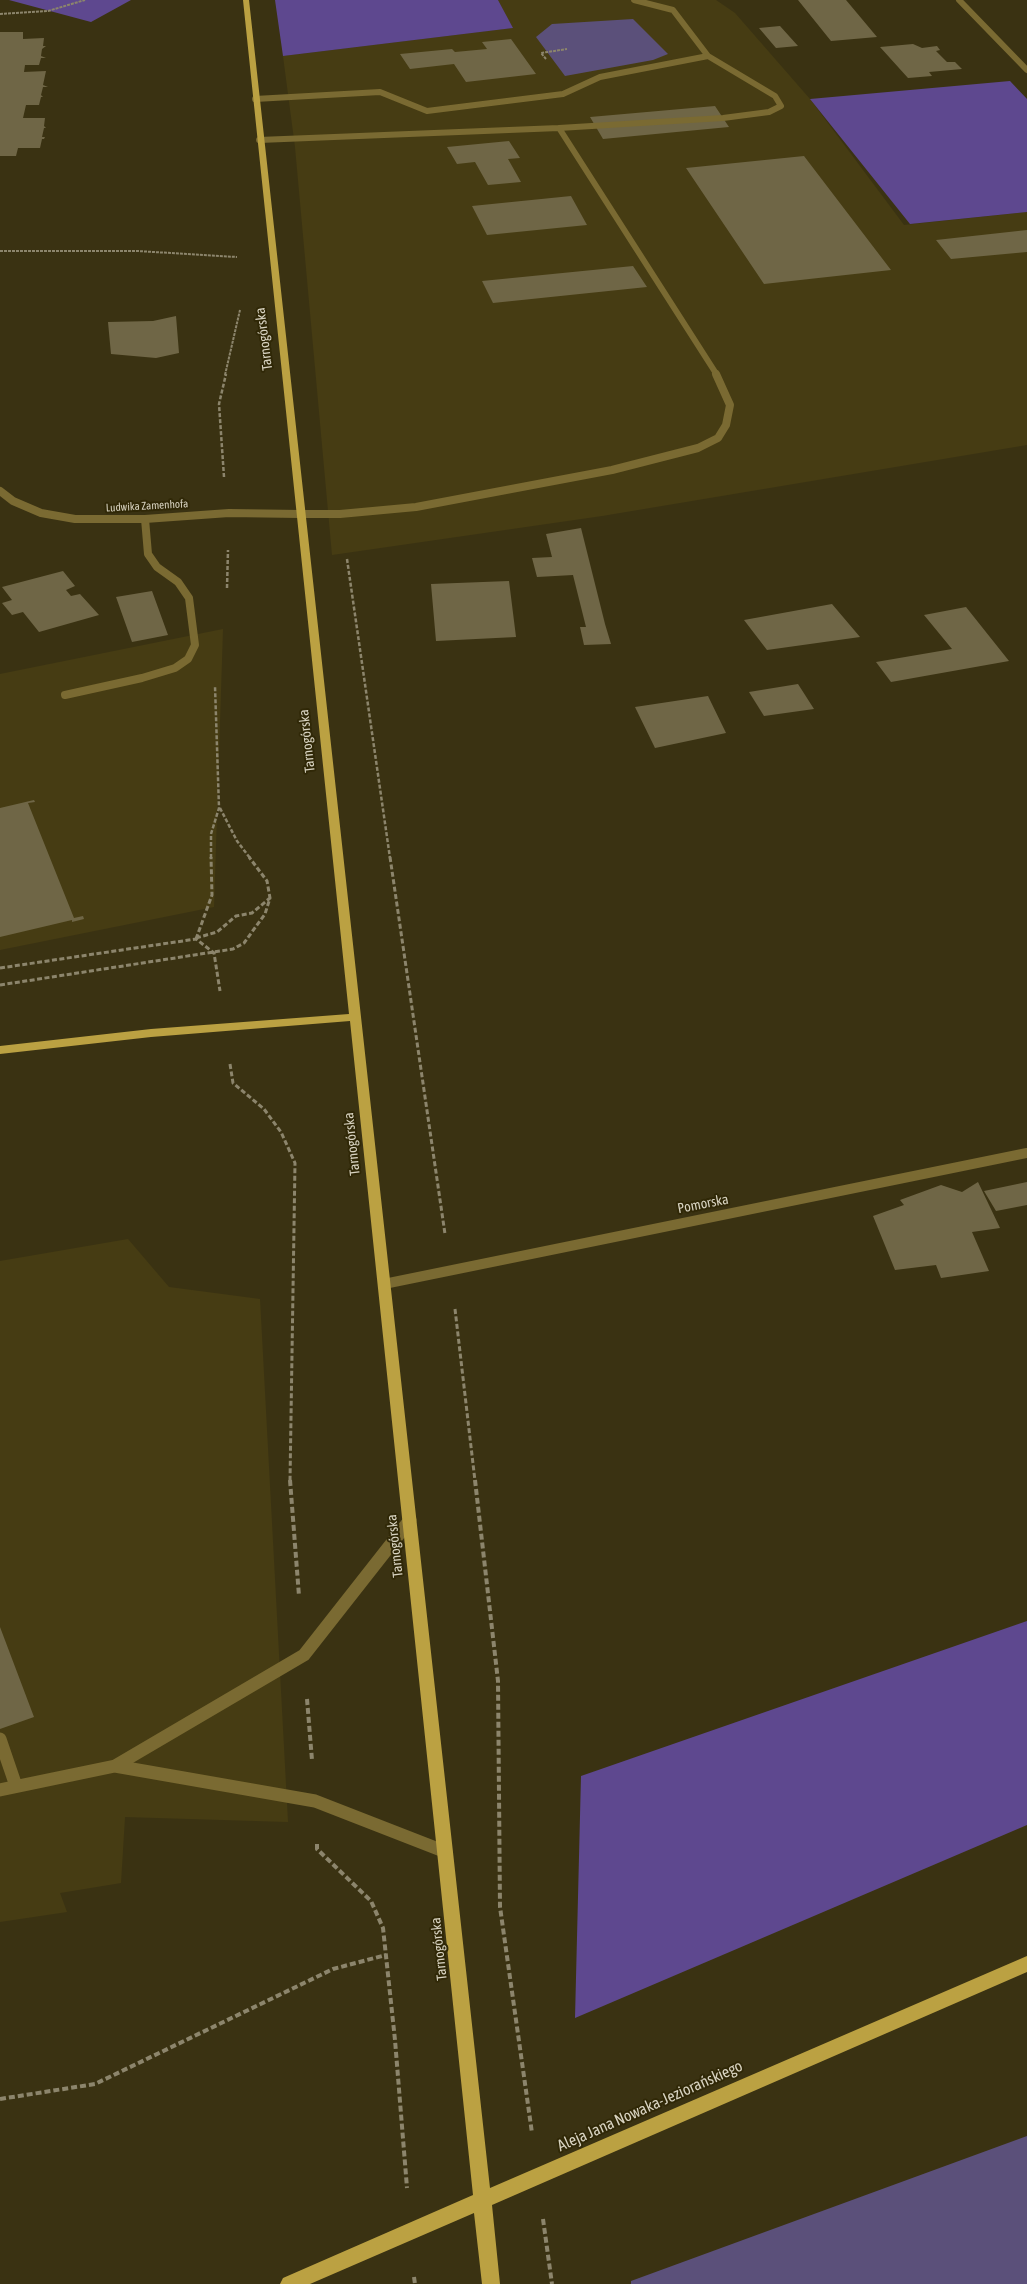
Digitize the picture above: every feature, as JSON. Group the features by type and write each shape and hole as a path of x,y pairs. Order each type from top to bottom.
{"main road":[{"name":"Tarnogórska","path":"246,0 259,140 356,1017 492,2284"},
{"path":"0,1050 151,1033 356,1017"},
{"name":"Aleja Jana Nowaka-Jeziorańskiego","path":"289,2284 1027,1964"}],"street":[{"path":"259,140 560,128 723,118 769,112 781,106 775,96 708,56 673,10 634,0"},
{"path":"959,0 1027,70"},
{"path":"255,99 380,92 428,112 563,94 600,77 708,56"},
{"name":"Ludwika Zamenhofa","path":"0,491 13,501 40,512 75,519 145,519 229,513 340,514 416,507 612,470 698,448 718,438 726,425 730,405 714,368 560,128"},
{"path":"65,694 142,678 175,668 188,659 195,645 189,598 178,582 157,567 148,554 145,519"},
{"name":"Pomorska","path":"384,1284 1027,1153"},
{"path":"0,1790 115,1766 304,1655 410,1520"},
{"path":"0,1739 16,1786"},
{"path":"115,1766 315,1800 446,1852"}],"path":[{"path":"0,14 48,11 85,0"},
{"path":"0,251 138,251 240,258"},
{"path":"228,593 226,575 229,513 225,494 219,404 240,306"},
{"path":"340,514 396,887 450,1270 498,1681 500,1907 513,1990"},
{"path":"196,939 212,895 211,834 219,808 215,686 219,678"},
{"path":"0,985 214,953 233,949 251,936 265,914 270,898 267,881 237,841 219,808"},
{"path":"0,968 196,939 217,932 236,916 252,913 270,898"},
{"path":"196,939 214,953"},
{"path":"232,1083 264,1109 281,1132 295,1163 296,1200 289,1467 315,1800 317,1849 371,1901 383,1928 395,2040 408,2196"},
{"path":"0,2099 95,2084 332,1969 386,1955"},
{"path":"414,2274 414,2284"}],"shaded area":[{"path":"9,0 131,0 91,22"},
{"path":"275,0 498,0 513,28 283,56"},
{"path":"498,0 716,0 735,13 810,99 904,225 1027,212 1027,445 602,516 332,555 295,147 283,56 512,28"},
{"path":"633,19 668,54 653,60 565,76 536,37 552,24"},
{"path":"1010,81 1027,99 1027,212 910,224 810,99"},
{"path":"223,629 214,907 0,950 0,674"},
{"path":"128,1239 169,1287 260,1299 288,1822 125,1817 121,1883 60,1893 67,1912 0,1922 0,1261"},
{"path":"1027,1621 1027,1825 575,2018 581,1776"},
{"path":"1027,2136 1027,2284 631,2284 631,2281"}],"building":[{"path":"798,0 846,0 877,37 831,41"},
{"path":"780,26 798,46 776,48 759,28"},
{"path":"0,32 23,32 23,39 44,38 43,46 46,46 42,49 41,56 46,58 41,58 39,65 25,65 24,72 46,71 43,85 48,87 43,87 41,95 43,97 41,97 39,105 26,105 23,118 45,118 44,126 46,128 44,128 42,137 45,137 42,139 40,148 18,148 16,156 0,156"},
{"path":"511,39 536,74 466,82 454,64 410,69 400,54 452,49 455,52 487,49 482,42"},
{"path":"913,44 922,48 937,46 940,50 936,51 947,62 955,62 962,69 929,72 932,76 908,78 880,47"},
{"path":"715,106 729,127 603,139 590,117"},
{"path":"509,141 520,158 508,159 521,182 488,185 475,162 457,164 447,147"},
{"path":"804,156 891,270 764,284 686,168"},
{"path":"571,196 587,225 487,235 472,206"},
{"path":"1027,230 1027,252 951,259 936,240"},
{"path":"633,266 647,287 493,303 482,281"},
{"path":"176,316 179,353 156,358 111,354 108,322 153,321"},
{"path":"581,528 611,644 584,645 580,627 586,627 573,575 537,577 532,558 552,557 546,534"},
{"path":"63,571 75,586 66,590 71,596 80,594 99,615 39,632 23,612 12,615 2,603 12,600 2,587"},
{"path":"509,581 516,637 436,641 431,584"},
{"path":"152,591 168,635 132,642 116,597"},
{"path":"832,604 860,637 767,650 744,620"},
{"path":"966,607 1009,661 891,682 876,662 952,649 924,615"},
{"path":"798,684 814,709 764,716 749,692"},
{"path":"708,696 726,733 655,748 635,707"},
{"path":"34,800 35,802 28,803 74,918 83,916 84,919 72,922 72,920 0,937 0,808"},
{"path":"978,1182 1000,1228 972,1232 989,1271 941,1278 936,1265 895,1270 873,1216 904,1205 900,1200 941,1185 962,1192"},
{"path":"1027,1182 1027,1205 996,1211 984,1191"},
{"path":"0,1627 34,1717 0,1729"}]}
